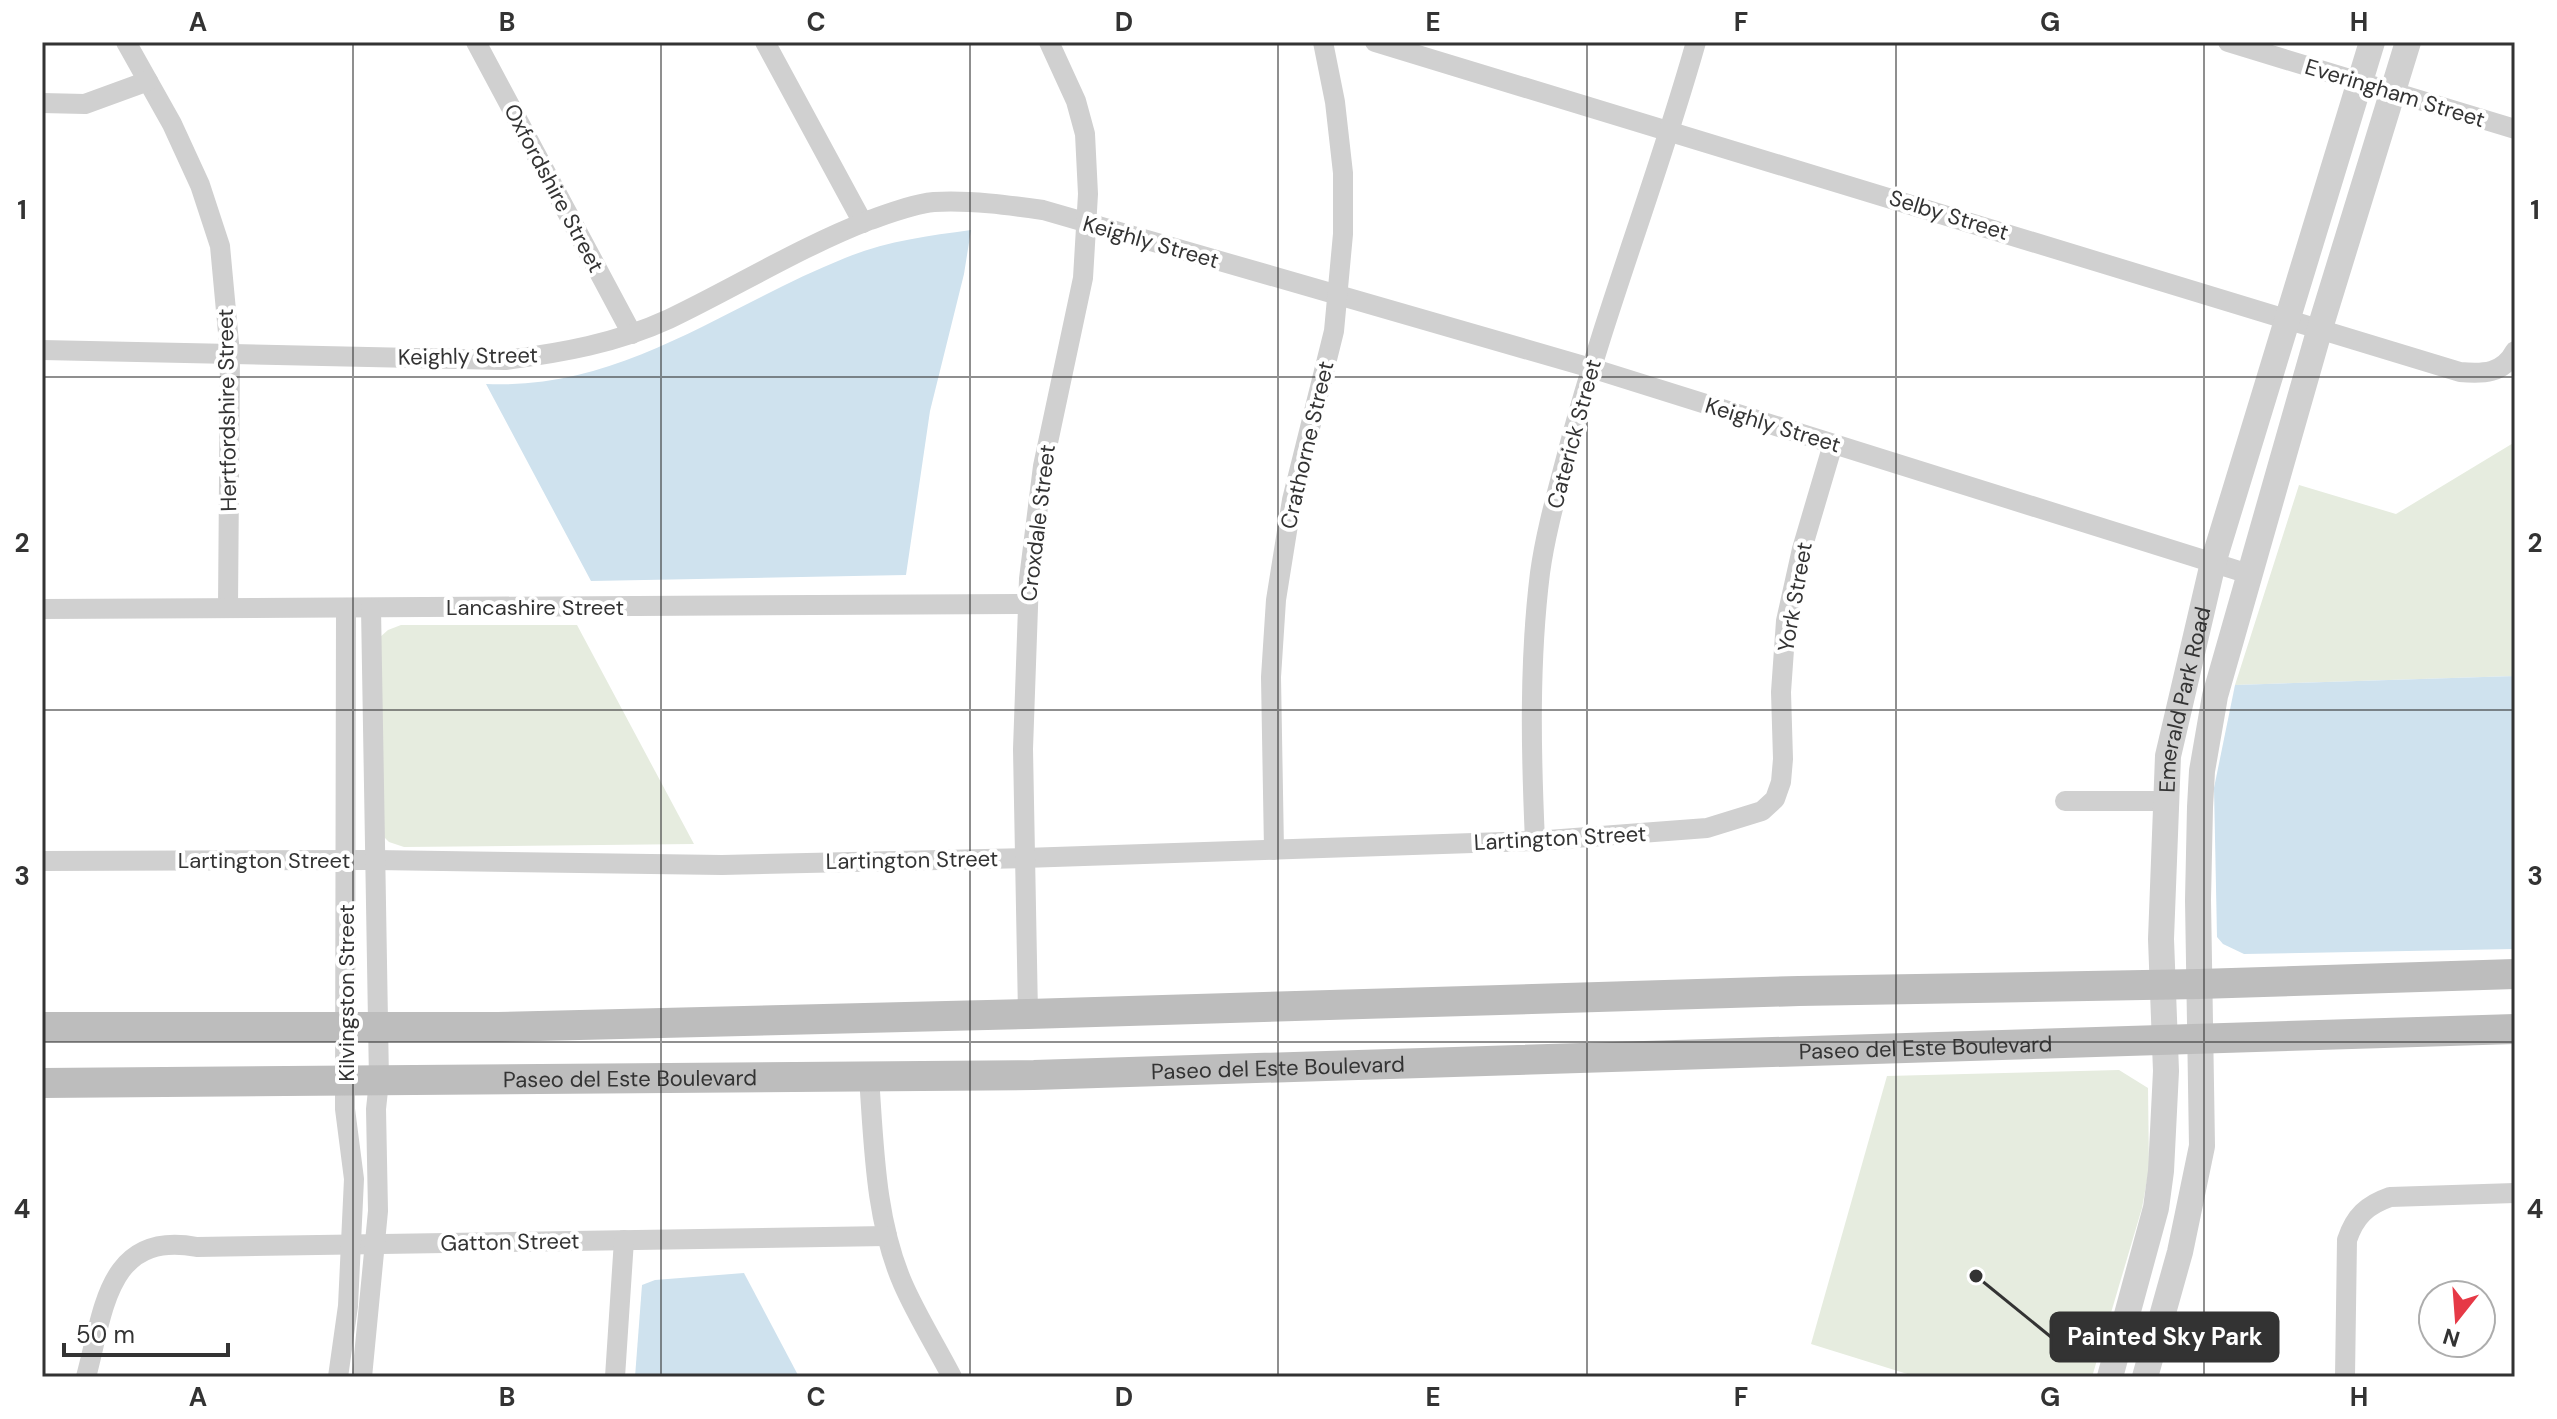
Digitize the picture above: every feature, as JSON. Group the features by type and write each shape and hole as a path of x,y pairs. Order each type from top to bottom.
{"main road":[{"path":"42,1027 498,1027 2515,974"},
{"name":"Paseo del Este Boulevard","path":"42,1083 1050,1075 2515,1029"}],"street":[{"name":"Hertfordshire Street","path":"126,42 172,124 200,185 220,246 230,354 228,608"},
{"name":"Oxfordshire Street","path":"476,42 632,334"},
{"path":"765,42 863,223"},
{"name":"Croxdale Street","path":"1028,1014 1024,858 1027,604 1043,466 1079,301 1087,224 1085,134 1076,101 1049,42"},
{"name":"Crathorne Street","path":"1274,850 1271,677 1276,600 1292,500 1334,331 1343,234 1343,173 1335,102 1323,42"},
{"name":"Selby Street","path":"1375,42 2288,317 2460,372 2481,374 2499,370 2515,351"},
{"name":"Caterick Street","path":"1535,841 1532,703 1540,572 1553,509 1591,368 1671,131 1696,42"},
{"name":"Everingham Street","path":"2228,42 2515,129"},
{"name":"Emerald Park Road","path":"2110,1377 2156,1208 2164,1134 2165,1040 2161,939 2165,801 2171,742 2213,563 2372,42"},
{"name":"Emerald Park Road","path":"2145,1377 2180,1252 2198,1171 2202,1127 2198,900 2202,771 2215,696 2320,328 2408,42"},
{"path":"42,103 85,104 148,81"},
{"name":"Keighly Street","path":"42,350 505,360 562,353 632,334 668,319 835,234 889,213 932,202 1020,206 1043,210 1591,368 2249,574"},
{"name":"York Street","path":"1775,799 1781,782 1783,759 1781,692 1786,621 1802,549 1833,444"},
{"name":"Lancashire Street","path":"42,609 1027,604"},
{"name":"Kilvingston Street","path":"338,1377 348,1306 354,1179 345,1109 346,608"},
{"name":"Kilvingston Street","path":"362,1377 378,1211 376,1109 379,1081 371,608"},
{"name":"Lartington Street","path":"42,861 375,860 722,865 1535,841 1707,828 1762,811 1775,799"},
{"path":"2065,801 2165,801"},
{"path":"869,1077 876,1172 887,1236 903,1285 952,1377"},
{"path":"2345,1377 2347,1240 2352,1225 2362,1211 2390,1197 2515,1193"},
{"name":"Gatton Street","path":"86,1377 108,1289 119,1270 135,1255 154,1246 176,1243 197,1247 887,1236"},
{"path":"615,1377 624,1240"}],"shaded area":[{"path":"2515,442 2515,676 2235,685 2299,485 2396,514"},
{"path":"401,625 577,625 694,844 404,847 389,842 379,832 379,638"},
{"path":"2119,1070 2148,1088 2149,1169 2142,1208 2092,1377 1917,1377 1811,1344 1887,1076"}],"water":[{"path":"971,230 964,274 930,411 906,575 591,581 486,384 536,382 583,374 672,341 801,277 860,252 907,240"},
{"path":"2515,676 2515,949 2244,954 2223,944 2217,937 2214,788 2235,685"},
{"path":"744,1273 799,1377 635,1377 642,1285 655,1280"}],"place":[{"name":"Painted Sky Park","path":"1976,1276"}]}
